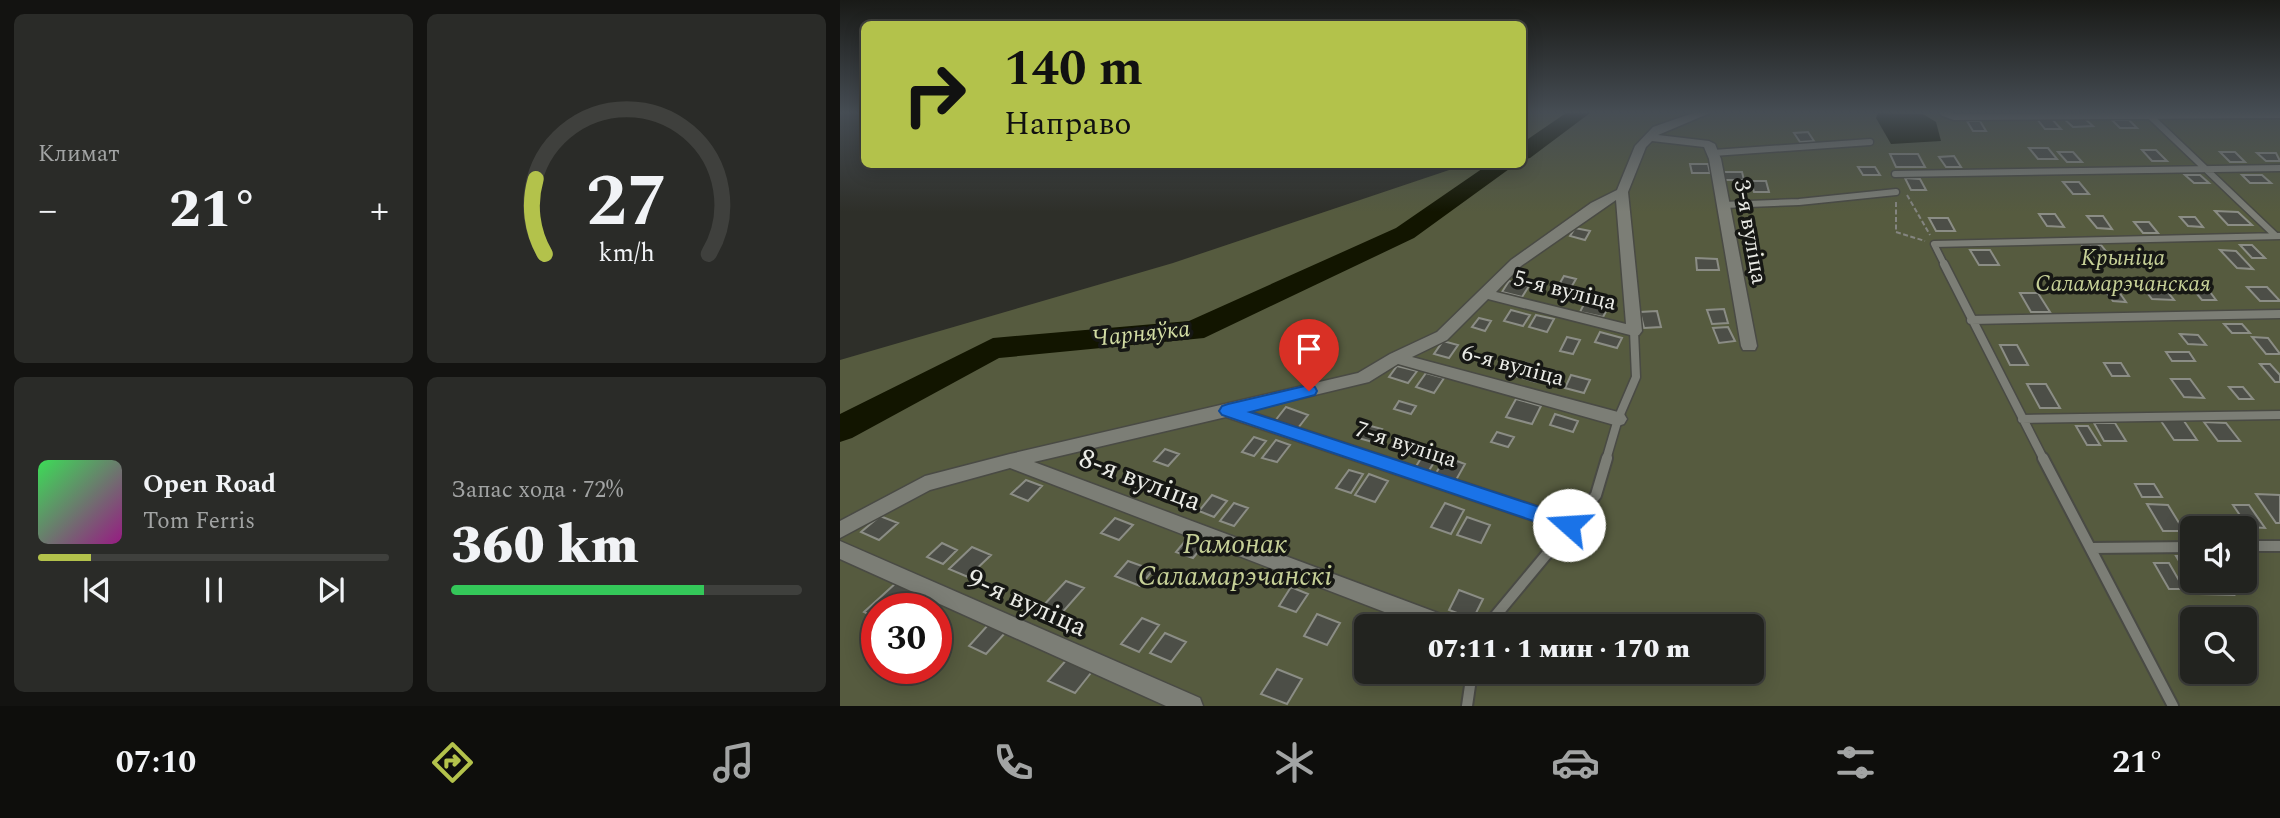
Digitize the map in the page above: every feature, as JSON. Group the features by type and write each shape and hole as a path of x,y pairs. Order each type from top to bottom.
{"street":[{"path":"1634,331 1622,192 1641,146"},
{"name":"3-я вуліца","path":"1710,146 1749,346"},
{"path":"840,530 925,484 1010,461 1363,378 1396,358 1442,336 1516,264 1597,206 1622,192"},
{"name":"5-я вуліца","path":"1486,294 1634,331"},
{"name":"6-я вуліца","path":"1396,358 1618,419"},
{"name":"7-я вуліца","path":"1228,411 1569,525"},
{"name":"8-я вуліца","path":"1010,461 1414,614"},
{"name":"9-я вуліца","path":"840,550 1192,706"}],"lane":[{"path":"1713,153 1814,146"},
{"path":"2182,146 2279,237"},
{"path":"1895,174 2280,168"},
{"path":"1723,205 1799,202 1896,192"},
{"path":"2173,706 2022,419 1934,244 2279,237"},
{"path":"1971,320 2280,314"},
{"path":"1497,614 1596,495 1618,419 1636,377 1634,331"},
{"path":"2022,419 2280,415"},
{"path":"2257,546 2280,546"},
{"path":"2092,548 2180,547"},
{"path":"1467,706 1470,684"}],"path":[{"path":"1895,174 1934,244"},
{"path":"1896,192 1896,232 1934,244"}],"green space":[{"path":"1526,146 2280,146 2280,706 840,706 840,360 1173,263 1455,168 1526,168"}],"building":[{"path":"2029,148 2048,148 2057,159 2038,159"},
{"path":"2142,150 2156,150 2167,161 2152,161"},
{"path":"2058,152 2073,152 2082,162 2067,162"},
{"path":"2220,152 2235,152 2245,162 2230,162"},
{"path":"2257,153 2276,153 2280,161 2266,161"},
{"path":"1890,154 1918,154 1925,167 1896,167"},
{"path":"1954,156 1961,167 1946,167 1939,157"},
{"path":"1690,164 1708,164 1710,173 1692,173"},
{"path":"1858,167 1875,167 1880,175 1863,175"},
{"path":"1721,172 1742,172 1744,180 1723,180"},
{"path":"2185,175 2200,175 2209,183 2194,183"},
{"path":"2242,175 2262,175 2271,183 2250,183"},
{"path":"1905,178 1920,179 1926,190 1911,190"},
{"path":"1751,181 1766,181 1769,192 1754,192"},
{"path":"2063,182 2079,182 2089,194 2073,194"},
{"path":"2215,211 2238,212 2252,225 2228,225"},
{"path":"2039,214 2055,214 2064,227 2047,226"},
{"path":"2087,216 2103,216 2112,229 2097,228"},
{"path":"2180,217 2195,217 2203,227 2188,226"},
{"path":"1929,218 1948,218 1955,231 1936,231"},
{"path":"2134,222 2149,222 2158,233 2143,233"},
{"path":"1575,228 1590,231 1585,240 1570,236"},
{"path":"2082,245 2101,245 2109,255 2089,255"},
{"path":"2240,245 2252,245 2265,258 2252,258"},
{"path":"1970,250 1990,250 1999,265 1979,265"},
{"path":"2220,250 2236,251 2253,269 2237,268"},
{"path":"1696,258 1717,259 1719,270 1697,270"},
{"path":"1564,276 1576,279 1569,291 1557,288"},
{"path":"1509,281 1529,286 1522,297 1502,292"},
{"path":"2247,287 2267,287 2280,301 2260,301"},
{"path":"2192,288 2207,288 2216,300 2202,300"},
{"path":"2145,290 2166,290 2174,300 2152,299"},
{"path":"2106,292 2119,292 2126,302 2113,301"},
{"path":"2020,293 2038,293 2050,312 2031,312"},
{"path":"1586,300 1609,306 1603,317 1580,312"},
{"path":"1724,309 1728,323 1712,324 1707,310"},
{"path":"1511,310 1530,315 1523,326 1504,321"},
{"path":"1657,311 1661,327 1644,328 1640,312"},
{"path":"1536,315 1554,319 1547,332 1529,327"},
{"path":"1479,318 1491,321 1485,331 1472,327"},
{"path":"2224,324 2242,324 2250,333 2232,333"},
{"path":"1728,327 1735,341 1719,343 1713,328"},
{"path":"1600,332 1622,338 1617,348 1595,342"},
{"path":"2180,334 2198,335 2206,345 2188,344"},
{"path":"1567,337 1580,340 1573,354 1560,351"},
{"path":"2252,337 2268,338 2280,354 2266,354"},
{"path":"1443,341 1458,345 1449,358 1434,354"},
{"path":"2000,345 2017,345 2028,365 2010,365"},
{"path":"2166,352 2189,352 2195,361 2172,361"},
{"path":"1523,362 1544,368 1536,382 1515,376"},
{"path":"2104,363 2121,363 2129,376 2112,376"},
{"path":"2260,364 2270,364 2280,375 2280,382 2275,382"},
{"path":"1397,366 1417,371 1408,383 1389,377"},
{"path":"1426,373 1444,378 1434,393 1416,387"},
{"path":"1571,375 1590,380 1584,393 1565,388"},
{"path":"2171,379 2190,379 2204,398 2184,397"},
{"path":"2027,384 2046,384 2060,408 2040,408"},
{"path":"2229,387 2243,387 2253,399 2239,399"},
{"path":"1516,399 1541,406 1532,424 1506,417"},
{"path":"1399,401 1416,406 1411,414 1394,409"},
{"path":"1286,407 1308,415 1298,428 1275,421"},
{"path":"1555,414 1578,421 1573,432 1550,425"},
{"path":"2161,421 2184,421 2197,440 2174,440"},
{"path":"2204,422 2226,423 2240,441 2218,441"},
{"path":"2094,423 2115,423 2126,441 2104,441"},
{"path":"1367,425 1382,429 1373,442 1358,438"},
{"path":"2076,426 2088,426 2100,445 2087,445"},
{"path":"1497,432 1514,437 1508,447 1491,442"},
{"path":"1254,437 1266,441 1254,456 1242,452"},
{"path":"1276,440 1290,445 1277,462 1262,458"},
{"path":"1165,449 1179,454 1168,466 1154,461"},
{"path":"1425,452 1438,456 1428,472 1415,468"},
{"path":"1446,457 1465,464 1456,480 1436,473"},
{"path":"1349,470 1363,474 1351,493 1336,488"},
{"path":"1369,474 1388,481 1375,502 1355,495"},
{"path":"1026,480 1042,486 1028,501 1011,494"},
{"path":"2135,484 2154,484 2162,497 2142,497"},
{"path":"2256,494 2280,495 2280,523 2276,523"},
{"path":"1212,495 1227,501 1214,517 1199,511"},
{"path":"1234,503 1248,508 1234,526 1220,521"},
{"path":"1445,503 1464,510 1451,534 1431,527"},
{"path":"2147,504 2168,505 2180,524 2180,531 2163,531"},
{"path":"2233,505 2249,505 2257,516 2240,516"},
{"path":"880,516 898,523 879,540 861,532"},
{"path":"2257,516 2265,528 2257,528"},
{"path":"1467,517 1490,525 1481,543 1457,535"},
{"path":"1115,518 1133,525 1119,540 1101,533"},
{"path":"1186,540 1203,546 1193,558 1176,552"},
{"path":"942,543 957,550 943,564 927,557"},
{"path":"972,547 991,555 968,577 949,569"},
{"path":"1128,561 1153,570 1140,586 1115,576"},
{"path":"2154,563 2169,563 2180,582 2180,589 2169,589"},
{"path":"1066,581 1084,588 1060,615 1042,607"},
{"path":"896,583 916,592 915,593 885,593"},
{"path":"1291,587 1308,594 1296,612 1279,606"},
{"path":"1459,590 1483,599 1476,614 1460,614 1449,610"},
{"path":"2233,593 2234,595 2199,594"},
{"path":"1317,614 1340,623 1327,645 1304,636"},
{"path":"1142,618 1159,625 1139,652 1121,644"},
{"path":"988,625 1005,633 986,654 969,646"},
{"path":"1165,633 1186,642 1171,662 1150,653"},
{"path":"1068,658 1094,669 1075,693 1048,681"},
{"path":"1277,669 1302,679 1287,704 1261,694"}],"waterway":[{"name":"Чарняўка","path":"1526,150 1532,146"},
{"name":"Чарняўка","path":"840,429 993,348 1194,331 1405,233 1499,168"}],"route":[{"path":"1309,391 1228,411 1569,525"}],"park label":[{"name":"Крыніца Саламарэчанская","path":"2123,271"},
{"name":"Рамонак Саламарэчанскі","path":"1235,560"}]}
